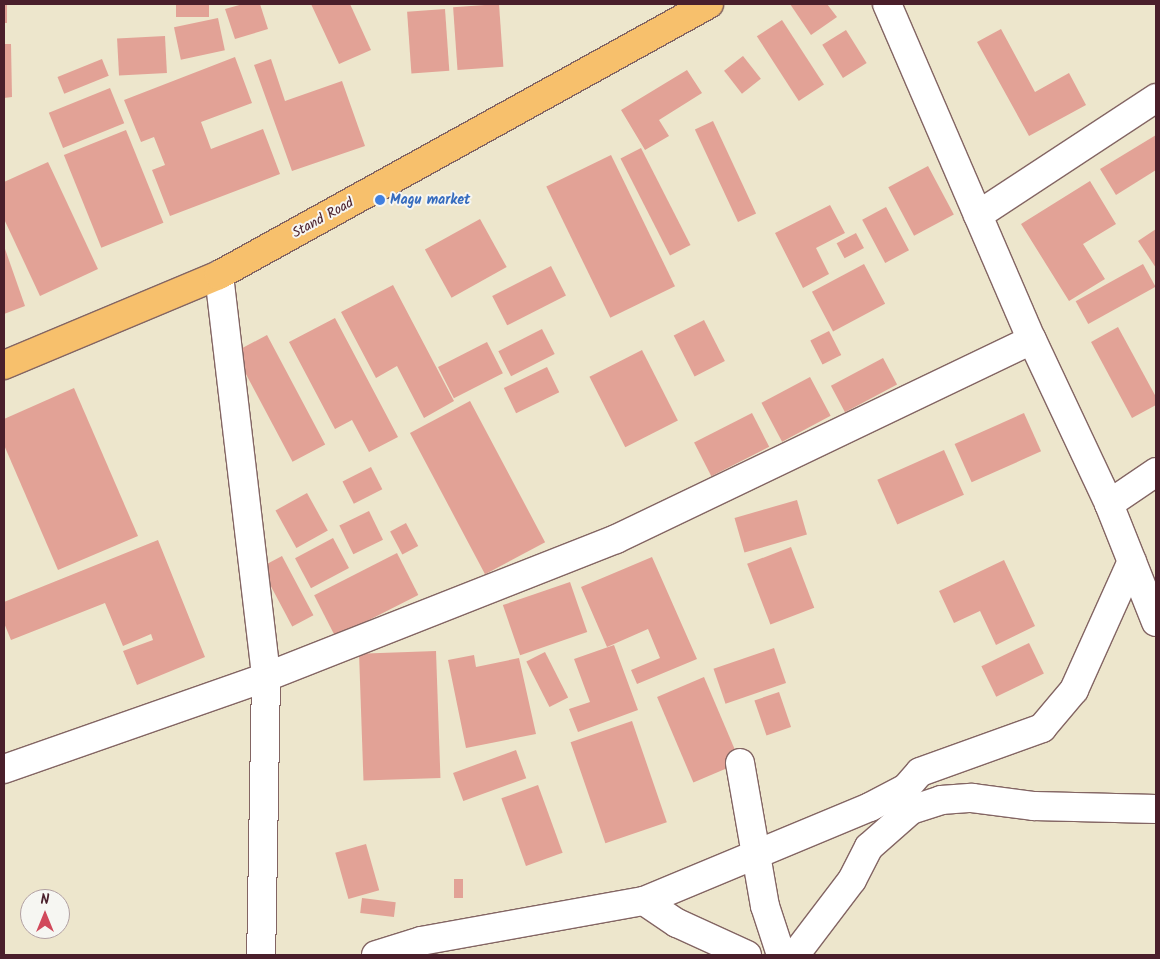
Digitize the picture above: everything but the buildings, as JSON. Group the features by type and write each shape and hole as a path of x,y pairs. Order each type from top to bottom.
{"main road":[{"name":"Stand Road","path":"4,364 219,275 709,4"}],"street":[{"path":"886,4 1032,340 1110,504 1156,622"},
{"path":"978,214 1156,98"},
{"path":"219,275 266,677 261,955"},
{"path":"4,769 266,677 616,539 1032,340"},
{"path":"1110,504 1156,472"},
{"path":"376,955 421,941 644,901 754,857 877,804 906,788 920,772 1042,728 1074,690 1132,561"},
{"path":"740,763 754,857 781,955"},
{"path":"795,955 852,880 869,847 911,810 941,800 972,798 1034,806 1156,809"},
{"path":"644,901 677,923 747,955"}],"place":[{"name":"Magu market","path":"380,200"}]}
